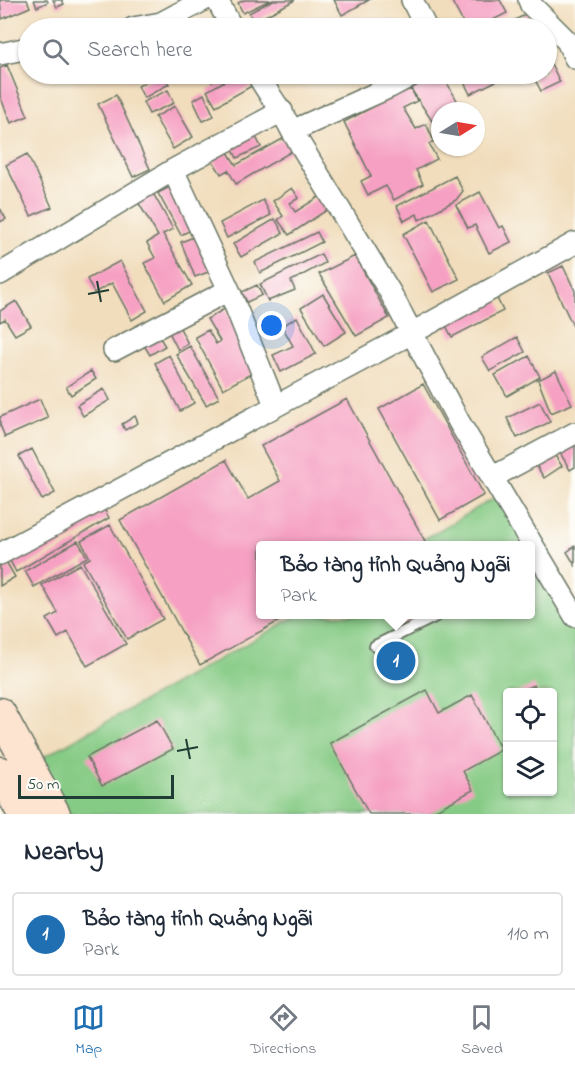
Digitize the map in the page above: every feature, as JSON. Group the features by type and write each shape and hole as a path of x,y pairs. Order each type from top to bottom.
{"main road":[{"path":"0,713 55,814"},
{"path":"0,772 23,814"}],"street":[{"path":"170,18 204,0"},
{"path":"217,0 227,18"},
{"path":"412,0 421,18"},
{"path":"529,0 531,5 552,18"},
{"path":"566,27 567,40 575,58"},
{"path":"0,54 18,50"},
{"path":"262,84 282,111 390,292 459,422 493,477 525,541"},
{"path":"292,131 396,84"},
{"path":"0,274 173,170 282,111"},
{"path":"173,170 229,290 275,405"},
{"path":"0,554 575,243"},
{"path":"114,350 229,290"},
{"path":"493,477 575,433"},
{"path":"537,566 575,616"}],"lane":[{"path":"375,646 432,619"}],"green space":[{"path":"501,494 530,541 421,541"},
{"path":"535,550 575,616 575,814 68,814 38,760 291,619 535,619"}],"building":[{"path":"0,0 27,0 30,7 2,19"},
{"path":"34,0 47,0 48,2 37,7"},
{"path":"53,0 62,0 64,4 57,7"},
{"path":"244,0 270,0 243,13 238,3"},
{"path":"273,0 295,0 261,18 252,18 249,13"},
{"path":"334,0 369,0 342,15"},
{"path":"451,0 500,0 507,13 497,18 461,18"},
{"path":"530,12 533,18 519,18"},
{"path":"7,65 28,116 11,123 0,96 0,68"},
{"path":"142,84 169,84 144,98 138,86"},
{"path":"219,84 255,84 216,106 207,91"},
{"path":"419,84 448,84 458,102 431,102 431,119 411,89"},
{"path":"465,84 490,84 470,94"},
{"path":"537,84 556,84 541,91"},
{"path":"411,89 417,101 403,108 416,129 426,124 431,135 429,144 431,156 435,156 437,159 416,170 423,184 394,200 386,186 368,195 361,181 371,176 344,122"},
{"path":"168,90 174,103 149,114 143,102"},
{"path":"204,94 214,116 203,121 193,100"},
{"path":"116,95 150,169 133,177 98,104"},
{"path":"175,106 193,137 173,149 155,117"},
{"path":"253,131 261,147 237,158 229,142"},
{"path":"286,137 294,150 236,184 228,170 221,174 211,158 226,149 236,165"},
{"path":"27,154 52,207 31,216 6,165"},
{"path":"455,176 463,191 456,200 419,220 417,214 404,221 397,206"},
{"path":"174,185 197,227 181,235 158,193"},
{"path":"149,186 173,229 163,234 192,285 165,301 144,263 155,258 147,243 158,236 134,195"},
{"path":"292,188 299,198 290,203 295,212 325,193 333,206 289,235 278,220 283,216 273,201"},
{"path":"480,192 499,228 503,226 511,242 489,253 475,225 468,228 456,205"},
{"path":"263,200 271,215 227,238 220,223"},
{"path":"0,208 6,219 0,222"},
{"path":"275,219 283,233 241,257 233,244"},
{"path":"429,220 459,279 433,292 403,234"},
{"path":"317,232 322,242 260,273 255,262"},
{"path":"196,236 211,271 195,277 181,242"},
{"path":"321,254 325,263 291,281 295,290 268,301 260,284"},
{"path":"355,256 389,318 356,336 319,274"},
{"path":"120,261 147,311 132,320 112,283 94,293 87,279"},
{"path":"563,266 575,291 575,325 573,326 548,273"},
{"path":"257,285 262,295 247,302 242,292"},
{"path":"323,294 346,332 324,346 301,308"},
{"path":"495,294 503,311 452,337 443,320"},
{"path":"16,301 31,326 15,335 5,319 0,322 0,311"},
{"path":"226,308 260,369 223,389 195,337 208,330 216,344 220,341 207,319"},
{"path":"297,317 316,354 281,372 273,355 293,346 282,326"},
{"path":"177,322 188,344 178,350 167,328"},
{"path":"155,330 165,346 150,355 140,339"},
{"path":"517,337 525,352 490,371 482,357"},
{"path":"190,346 219,398 206,405 176,354"},
{"path":"169,355 194,403 180,411 155,363"},
{"path":"529,356 540,377 507,396 495,375"},
{"path":"91,371 96,379 71,395 66,387"},
{"path":"556,371 572,404 551,413 538,380"},
{"path":"423,384 484,495 440,520 379,409"},
{"path":"104,389 110,400 83,416 77,405"},
{"path":"40,399 48,418 5,437 0,425 0,417"},
{"path":"347,399 425,541 256,541 256,619 283,619 200,665 120,520 226,460 248,499 280,481 261,446"},
{"path":"540,402 550,422 517,438 507,418"},
{"path":"135,416 138,423 125,430 122,424"},
{"path":"575,439 575,467 570,470 558,449"},
{"path":"32,449 55,493 42,500 19,456"},
{"path":"554,454 562,466 544,478 536,465"},
{"path":"102,505 109,518 16,572 9,559"},
{"path":"110,525 163,619 127,639 83,562 90,558 81,541"},
{"path":"78,541 87,557 34,587 25,571"},
{"path":"575,546 575,565 567,552"},
{"path":"4,558 15,577 0,586 0,561"},
{"path":"80,564 126,644 87,666 68,632 58,638 47,619 58,613 42,585"},
{"path":"395,619 419,619 399,628"},
{"path":"427,690 439,713 472,695 501,750 463,771 473,790 429,814 369,814 330,743"},
{"path":"157,720 173,749 102,786 87,757"}],"place":[{"name":"Bảo tàng tỉnh Quảng Ngãi","path":"396,661"}]}
